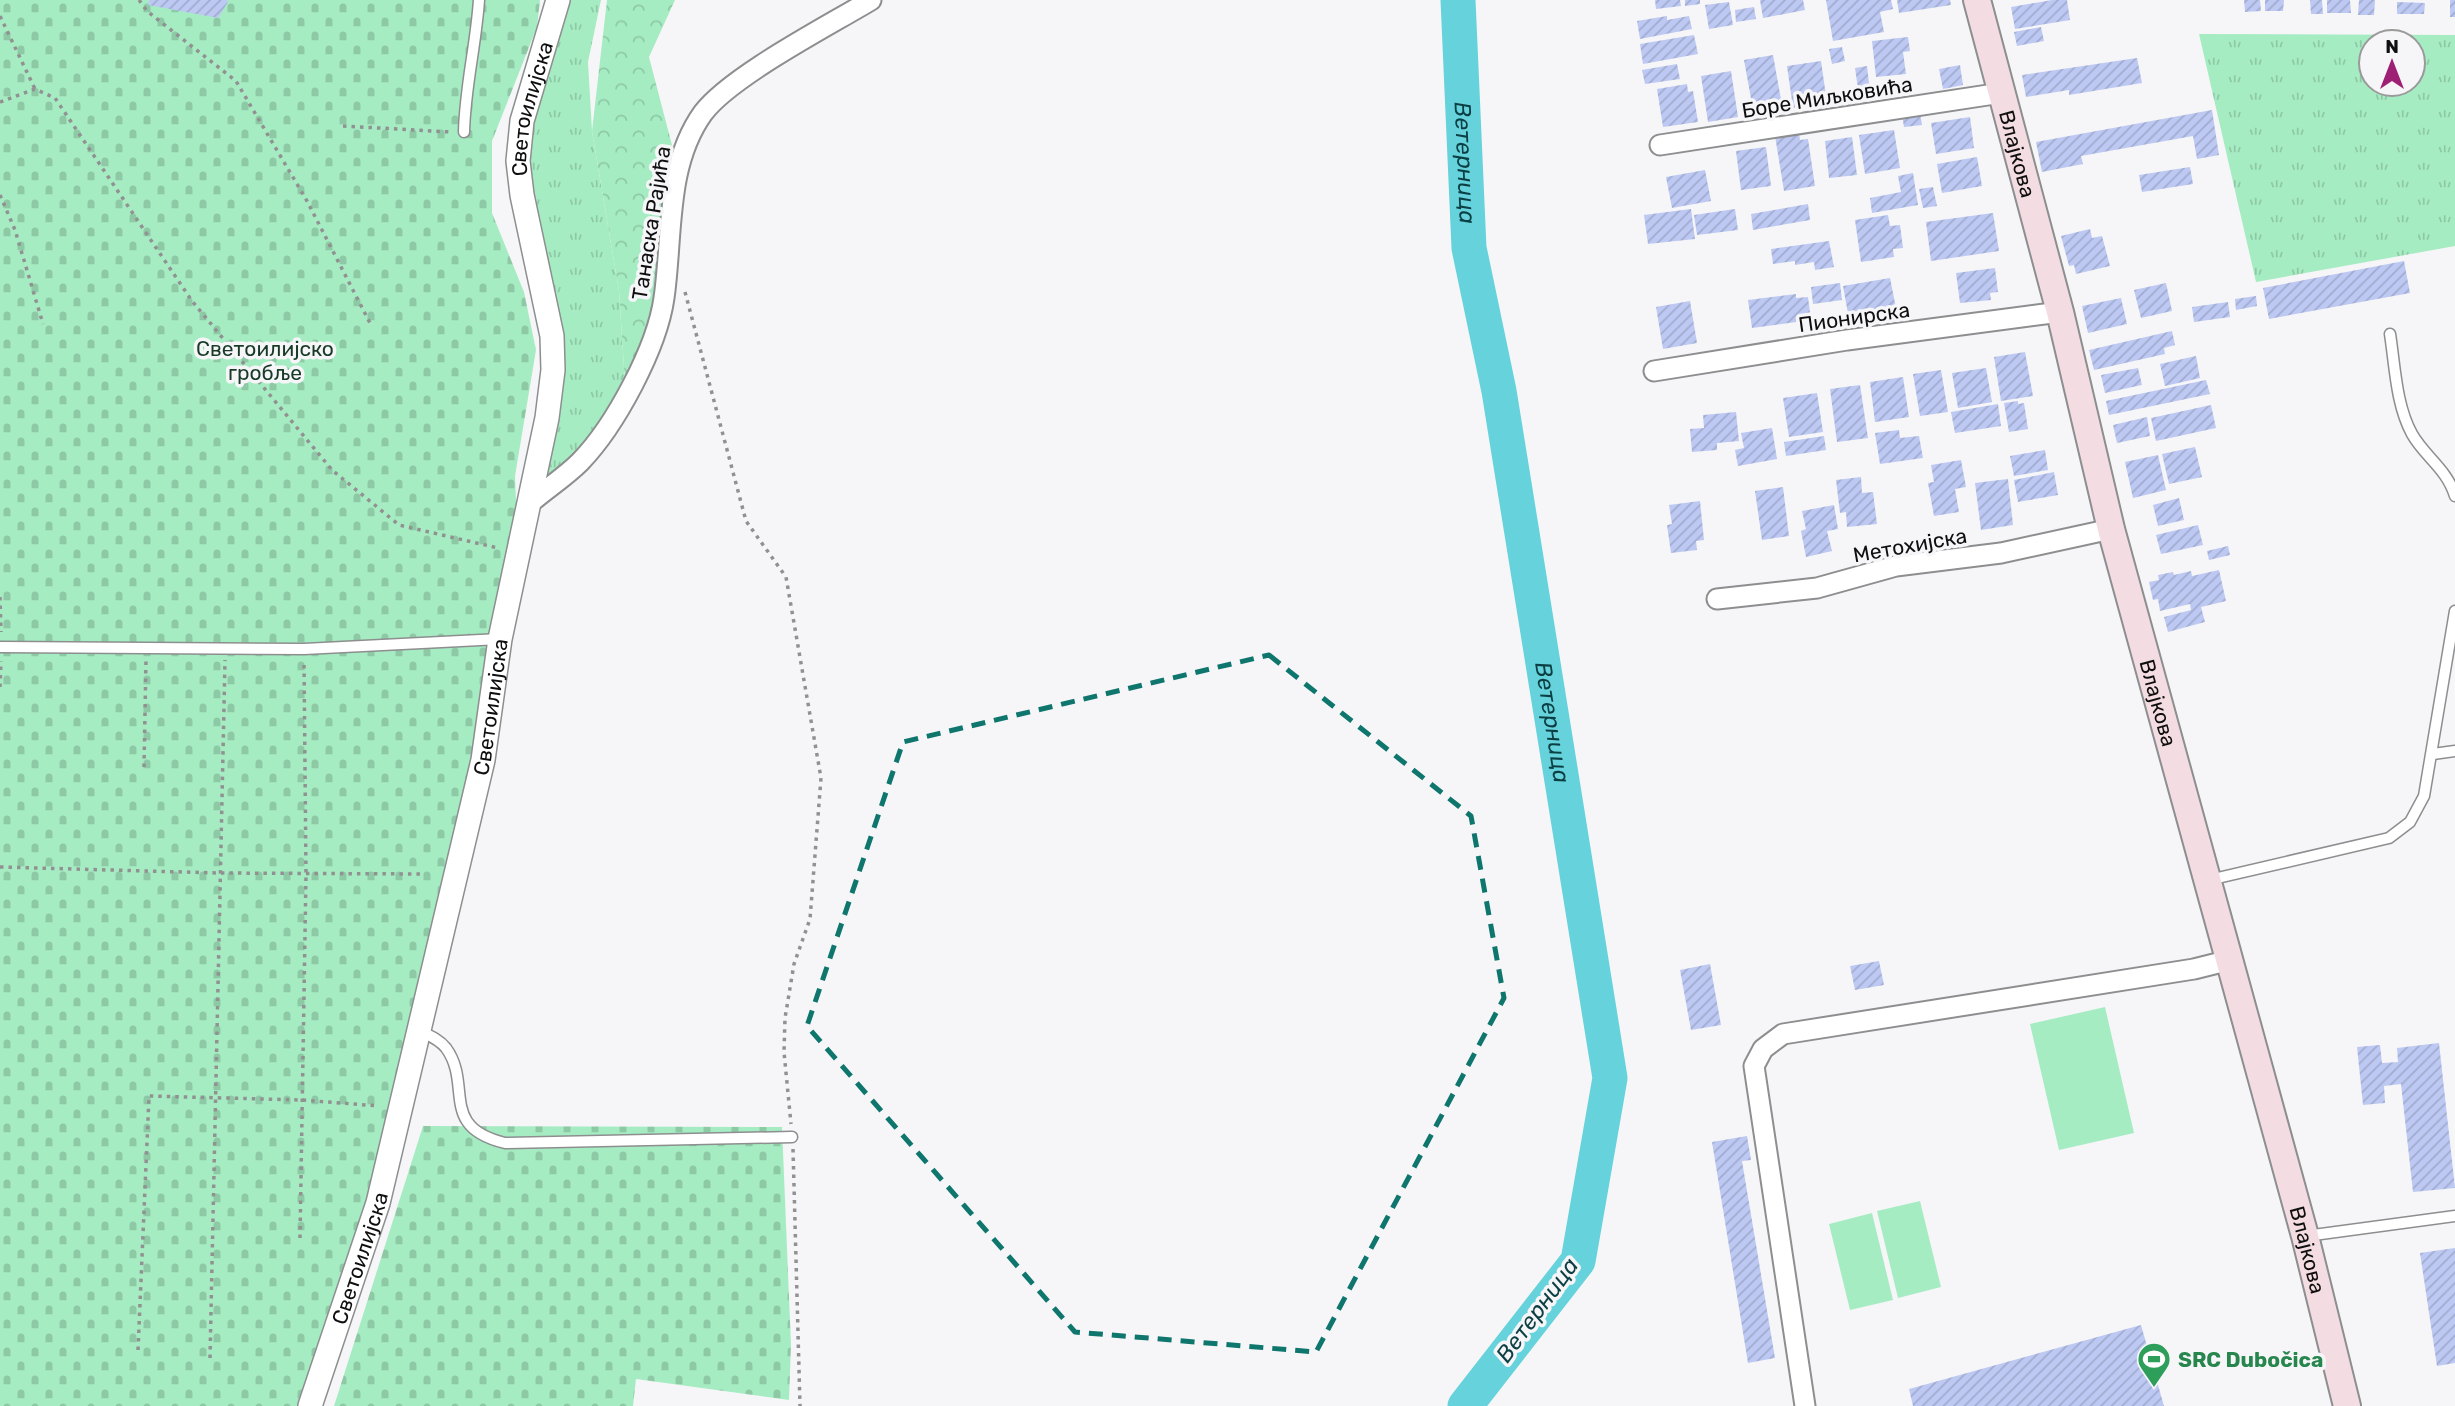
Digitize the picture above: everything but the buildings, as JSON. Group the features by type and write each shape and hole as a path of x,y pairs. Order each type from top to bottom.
{"main road":[{"name":"Влајкова","path":"1977,0 2060,312 2111,529 2305,1236 2347,1406"}],"street":[{"name":"Светоилијска","path":"310,1406 378,1203 483,760 500,639 547,418 552,337 522,195 518,161 522,121 558,0"},
{"name":"Танаска Рајића","path":"530,503 580,462 626,398 647,353 664,300 672,206 685,141 705,110 744,78 871,0"},
{"name":"Боре Миљковића","path":"1660,145 2001,93"},
{"name":"Пионирска","path":"1654,371 1847,340 2060,312"},
{"name":"Метохијска","path":"1717,599 1816,588 1896,566 2001,553 2111,529"},
{"path":"1805,1406 1754,1066 1763,1049 1783,1034 2194,969 2230,960"}],"lane":[{"path":"464,132 465,96 476,46 479,0"},
{"path":"2390,334 2406,419 2418,444 2443,471 2455,496"},
{"path":"2209,880 2389,838 2410,822 2421,805 2432,754 2455,611"},
{"path":"0,647 304,649 500,639"},
{"path":"2432,754 2455,751"},
{"path":"418,1030 439,1041 447,1050 467,1121 486,1138 505,1143 792,1137"},
{"path":"2305,1236 2455,1216"}],"path":[{"path":"139,0 147,11 236,80 307,201 371,325"},
{"path":"0,16 35,89 55,98 192,301 332,470 399,525 518,552"},
{"path":"0,102 35,89"},
{"path":"343,126 464,132"},
{"path":"0,195 15,230 43,324"},
{"path":"682,282 746,521 786,577 821,778 810,919 794,964 785,1018 784,1052 792,1137 800,1406"},
{"path":"0,597 0,687"},
{"path":"144,766 146,648"},
{"path":"210,1358 225,649"},
{"path":"300,1238 306,874 304,649"},
{"path":"0,867 220,873 425,874"},
{"path":"138,1350 149,1096 302,1100 381,1106"}],"highlighted area":[{"path":"1269,655 1471,816 1504,998 1316,1352 1075,1332 807,1026 903,742"}],"green space":[{"name":"Светоилијско гробље","path":"0,0 540,0 537,27 492,141 492,213 524,292 536,350 515,476 518,552 418,1030 310,1406 0,1406"},
{"path":"558,0 601,0 588,62 592,131 619,291 626,398 530,503 553,370 518,161"},
{"path":"607,0 675,0 649,57 679,172 664,300 626,398 619,291 592,131"},
{"path":"2199,34 2357,35 2357,98 2427,98 2427,35 2455,35 2455,246 2256,282"},
{"path":"2105,1007 2134,1133 2059,1150 2030,1024"},
{"path":"423,1126 782,1127 791,1345 789,1400 636,1379 633,1406 334,1406"},
{"path":"1920,1201 1941,1287 1898,1298 1877,1211"},
{"path":"1872,1213 1893,1300 1850,1310 1829,1224"}],"waterway":[{"name":"Ветерница","path":"1458,0 1469,248 1499,391 1610,1078 1578,1261 1465,1406"}],"place":[{"name":"SRC Dubočica","path":"2154,1389"}]}
